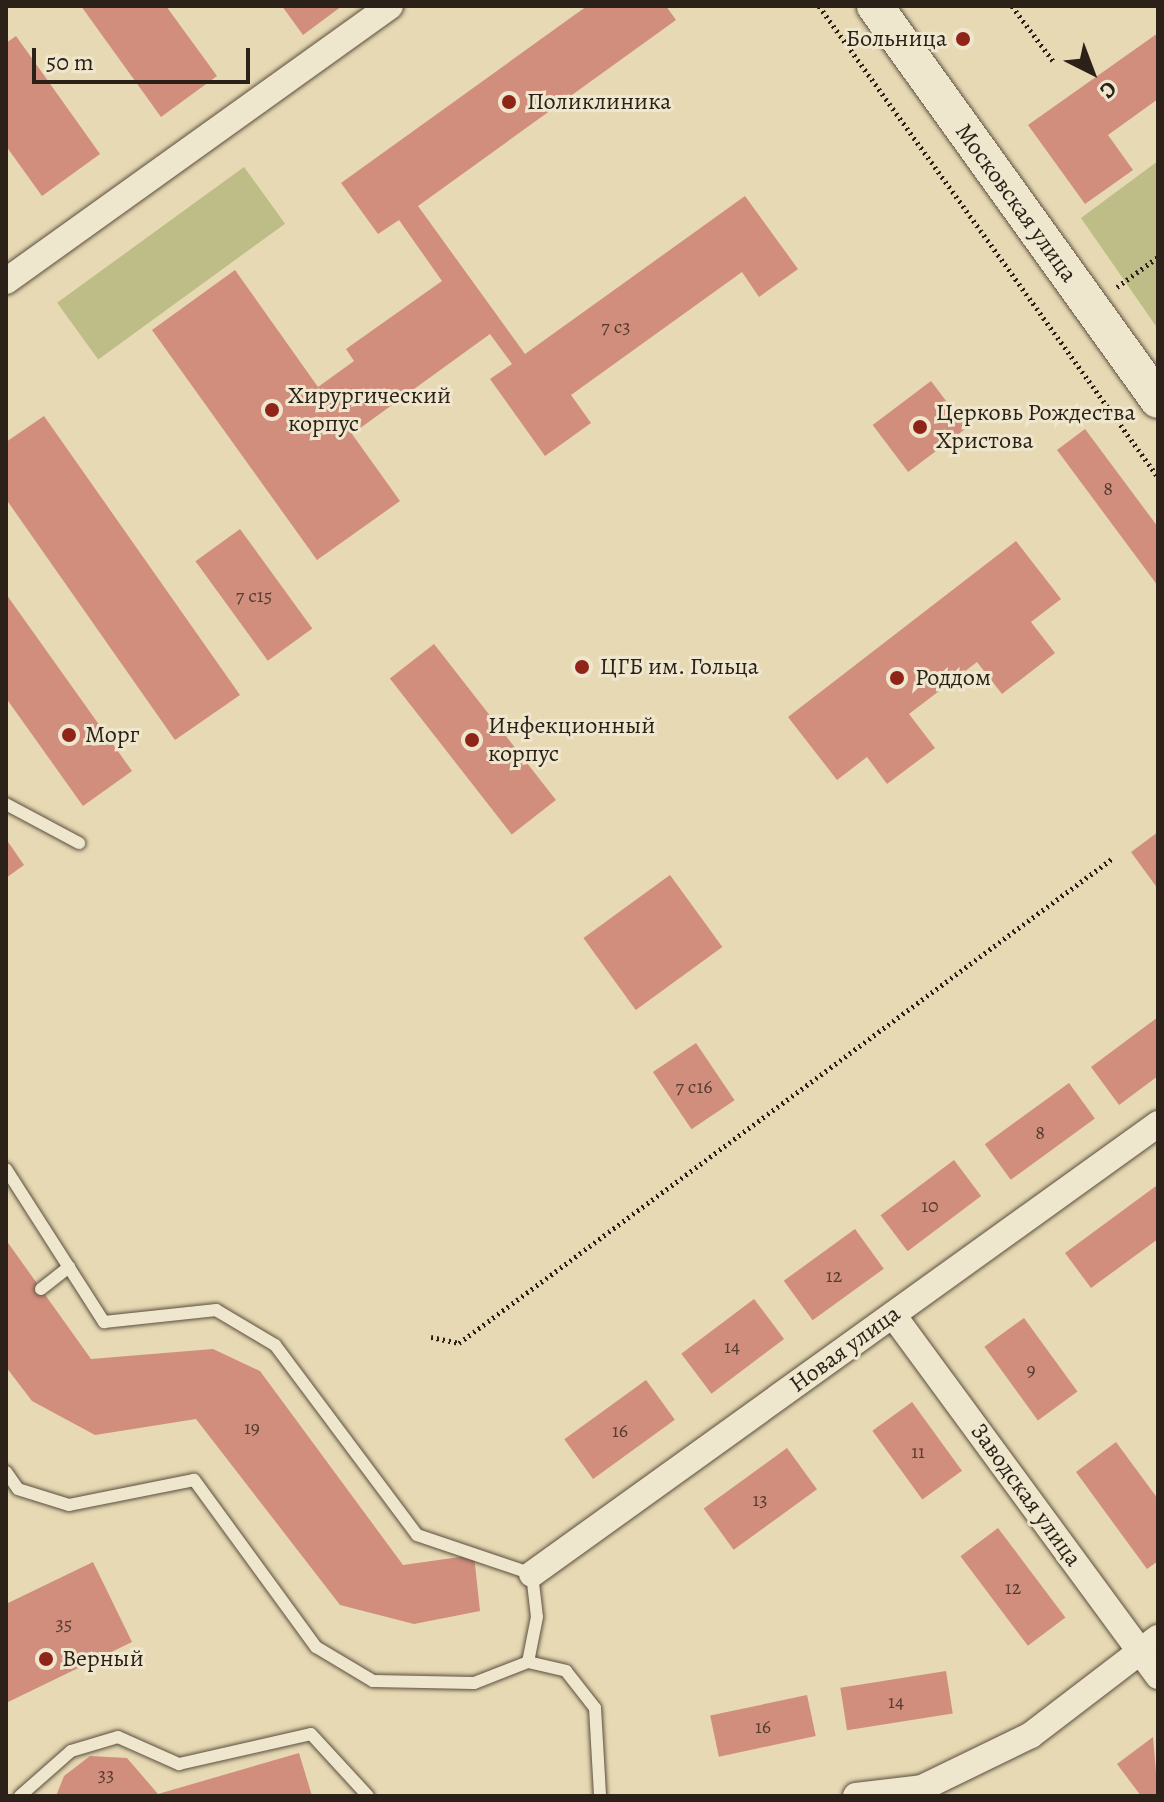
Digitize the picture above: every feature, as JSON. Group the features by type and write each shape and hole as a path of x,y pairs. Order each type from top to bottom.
{"street":[{"path":"6,281 390,6"},
{"name":"Московская улица","path":"875,6 1158,400"},
{"name":"Новая улица","path":"532,1574 1158,1124"},
{"name":"Заводская улица","path":"893,1315 1149,1644 1158,1676"},
{"path":"856,1796 923,1792 1031,1735 1149,1644"}],"lane":[{"path":"6,804 79,843"},
{"path":"6,1169 104,1322 216,1310 275,1345 417,1535 532,1574 537,1617 528,1662"},
{"path":"41,1289 69,1267"},
{"path":"6,1472 18,1489 69,1505 194,1480 316,1647 373,1681 474,1683 528,1662 566,1671 595,1708 600,1796"},
{"path":"20,1796 71,1751 118,1737 179,1764 311,1734 368,1796"}],"path":[{"path":"819,6 1158,477"},
{"path":"1012,6 1053,61"},
{"path":"1117,287 1158,257"},
{"path":"431,1337 459,1343 1113,858"}],"shaded area":[{"path":"1158,161 1158,329 1081,218"},
{"path":"244,167 285,224 98,359 57,303"}],"building":[{"path":"81,6 166,6 217,76 161,117"},
{"path":"282,6 342,6 303,35"},
{"path":"587,6 666,6 676,20 418,206 525,354 745,196 798,269 759,297 742,272 571,395 591,423 545,456 490,379 512,364 490,334 352,434 400,501 317,560 152,330 235,270 318,387 354,361 346,349 442,281 399,220 378,234 341,183"},
{"path":"1158,33 1158,99 1108,135 1133,170 1085,204 1028,125"},
{"path":"16,36 100,154 42,196 6,146 6,43"},
{"name":"Церковь Рождества Христова","path":"931,381 967,428 908,472 873,425"},
{"path":"44,416 240,695 175,740 6,499 6,442"},
{"path":"1085,429 1158,527 1158,586 1057,450"},
{"path":"240,529 312,629 268,661 196,561"},
{"name":"Роддом","path":"1016,541 1061,599 1031,622 1055,653 1002,694 977,662 909,714 935,748 887,784 867,757 837,780 788,717"},
{"name":"Морг","path":"6,594 132,771 83,806 6,698"},
{"name":"Инфекционный корпус","path":"434,644 556,800 512,835 390,678"},
{"path":"1158,832 1158,889 1131,852"},
{"path":"6,839 24,865 6,878"},
{"path":"670,875 722,947 636,1010 583,938"},
{"path":"1158,1017 1158,1076 1119,1105 1091,1067"},
{"path":"696,1043 735,1100 691,1129 653,1072"},
{"path":"1069,1083 1095,1119 1011,1180 985,1144"},
{"path":"954,1160 981,1196 908,1251 881,1215"},
{"path":"1156,1186 1158,1239 1091,1288 1065,1253"},
{"path":"855,1229 884,1269 813,1320 784,1281"},
{"path":"6,1240 91,1359 213,1349 260,1371 403,1565 474,1555 480,1611 414,1624 340,1605 196,1419 95,1435 32,1401 6,1367"},
{"path":"754,1299 784,1339 711,1394 681,1354"},
{"path":"1024,1318 1077,1392 1038,1420 984,1347"},
{"path":"646,1380 675,1420 593,1479 564,1439"},
{"path":"912,1402 962,1471 922,1500 872,1431"},
{"path":"1116,1442 1158,1499 1158,1561 1147,1569 1076,1472"},
{"path":"787,1448 817,1489 734,1550 704,1509"},
{"path":"998,1528 1065,1617 1028,1646 960,1556"},
{"path":"93,1562 132,1642 6,1703 6,1604"},
{"path":"946,1671 953,1713 847,1730 840,1688"},
{"path":"807,1695 816,1736 719,1757 710,1716"},
{"path":"1153,1737 1158,1796 1141,1796 1117,1764"},
{"path":"299,1753 312,1796 56,1796 64,1776 90,1756 127,1758 158,1794"}],"place":[{"name":"Больница","path":"963,39"},
{"name":"Поликлиника","path":"509,102"},
{"name":"Хирургический корпус","path":"272,410"},
{"name":"Церковь Рождества Христова","path":"920,427"},
{"name":"ЦГБ им. Гольца","path":"582,667"},
{"name":"Роддом","path":"897,678"},
{"name":"Морг","path":"69,735"},
{"name":"Инфекционный корпус","path":"472,740"},
{"name":"Верный","path":"46,1659"}]}
